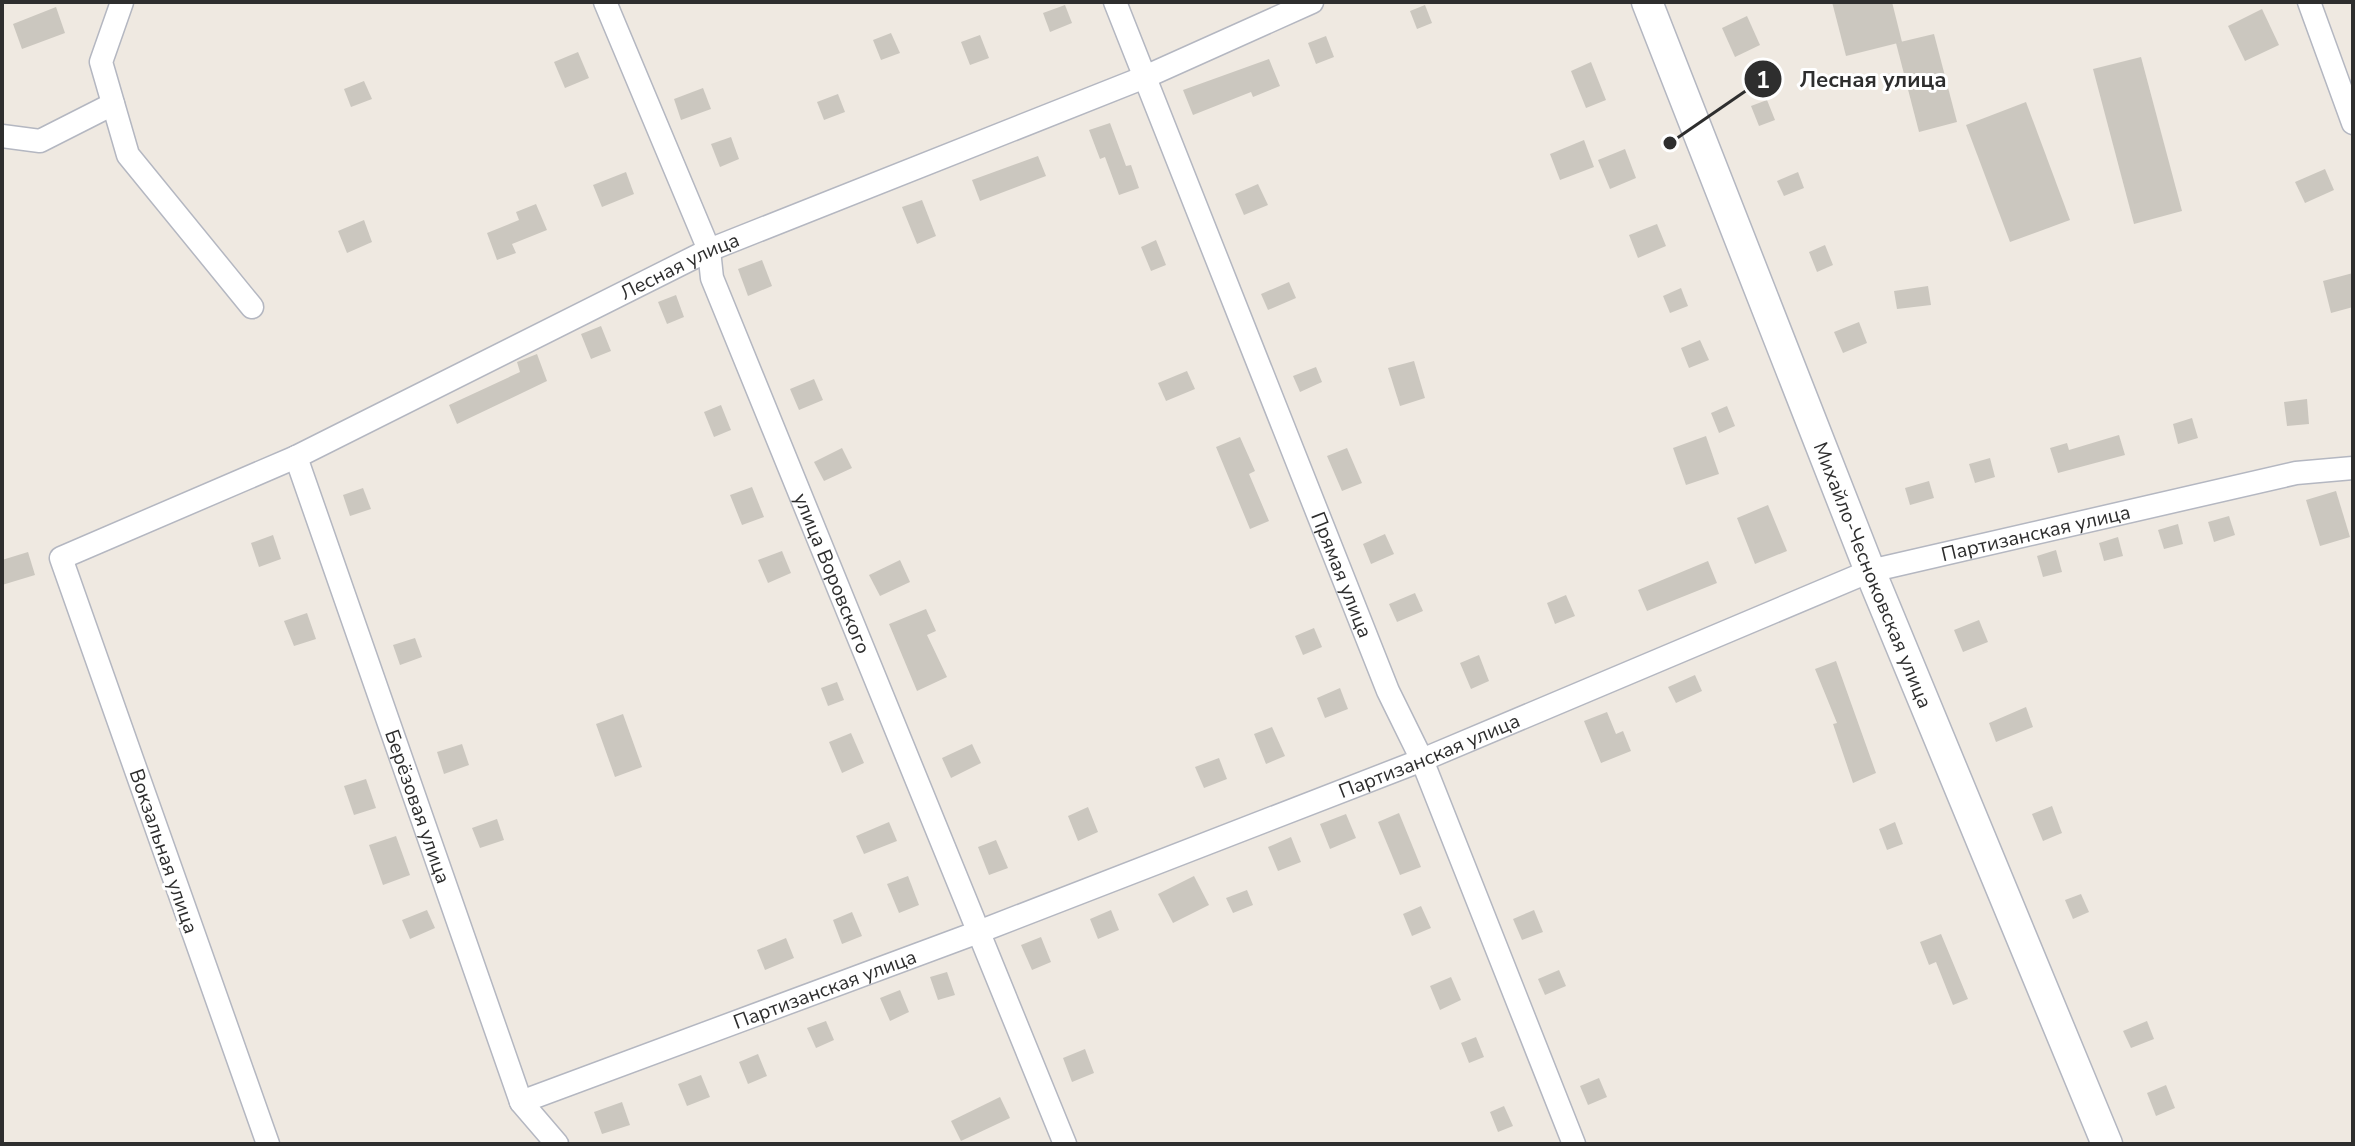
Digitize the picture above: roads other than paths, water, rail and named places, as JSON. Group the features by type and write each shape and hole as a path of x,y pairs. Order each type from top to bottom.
{"street":[{"path":"122,2 101,62 128,155 252,307"},
{"name":"улица Воровского","path":"605,2 709,250 712,278 981,931 1065,1144"},
{"name":"Прямая улица","path":"1115,2 1388,691 1422,760 1574,1144"},
{"name":"Лесная улица","path":"61,558 296,457 709,250 1145,77 1312,2"},
{"name":"Михайло-Чесноковская улица","path":"1647,2 1870,571 2107,1144"},
{"path":"2309,2 2353,123"},
{"path":"2,136 40,141 113,104"},
{"name":"Берёзовая улица","path":"296,457 521,1102 557,1144"},
{"name":"Партизанская улица","path":"521,1102 981,931 1422,760 1870,571 2296,473 2353,468"},
{"name":"Вокзальная улица","path":"61,558 268,1144"}],"place":[{"name":"Лесная улица","path":"1670,143"}]}
